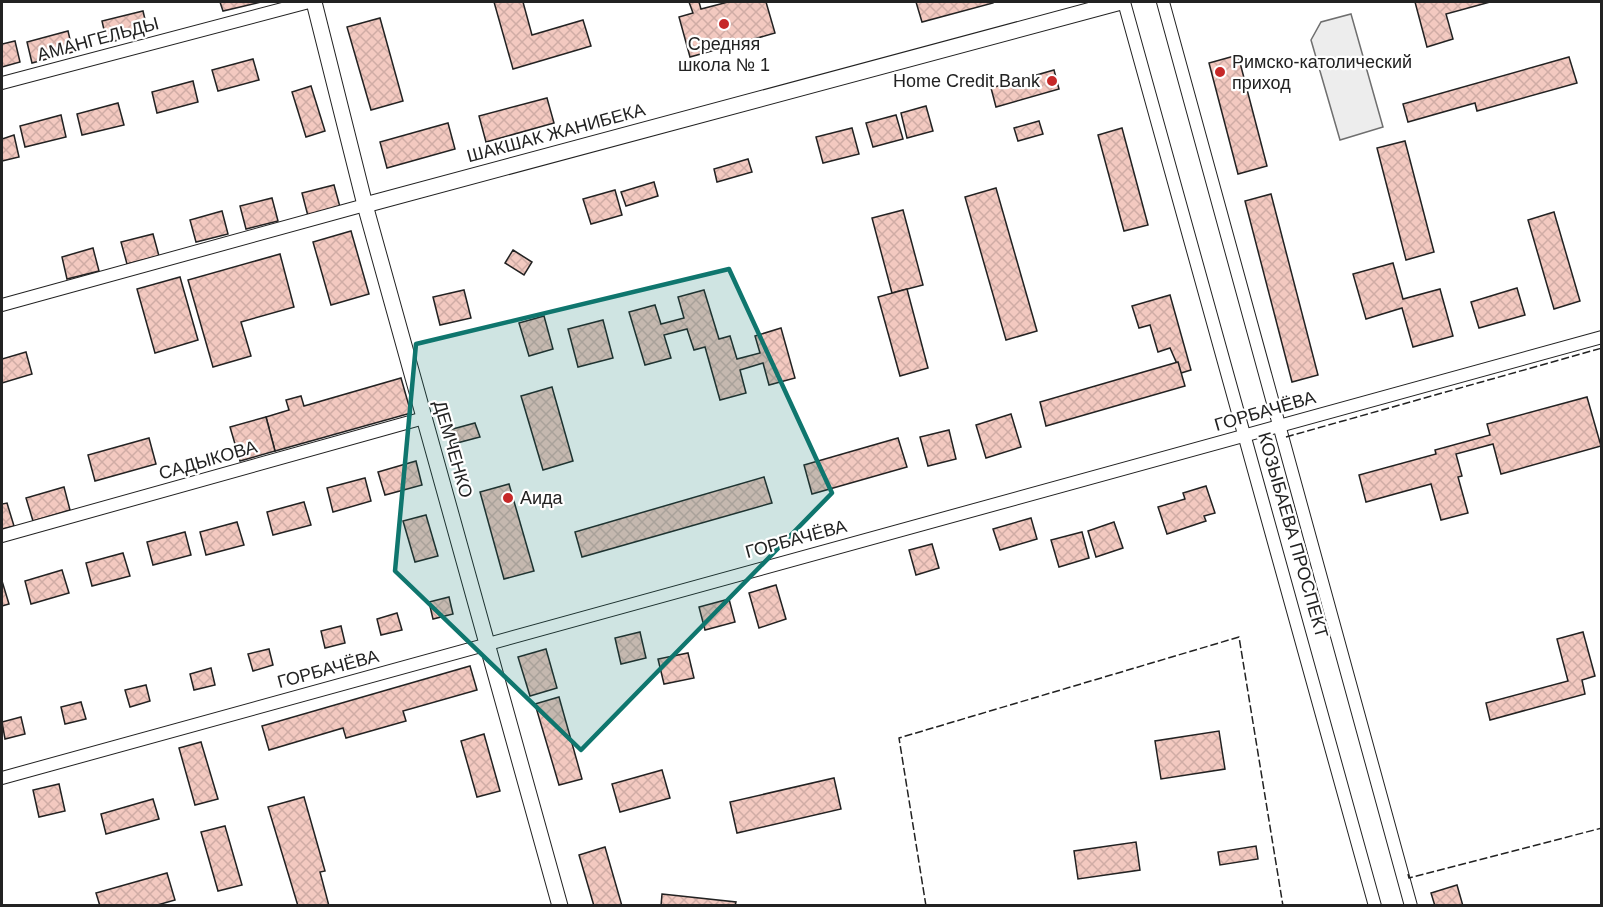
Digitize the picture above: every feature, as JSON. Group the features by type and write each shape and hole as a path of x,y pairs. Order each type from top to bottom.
{"street":[{"name":"АМАНГЕЛЬДЫ","path":"2,83 309,2"},
{"name":"ДЕМЧЕНКО","path":"314,2 365,205 560,906"},
{"name":"ШАКШАК ЖАНИБЕКА","path":"2,305 1122,2"},
{"name":"КОЗЫБАЕВА ПРОСПЕКТ","path":"1122,2 1246,435 1375,906"},
{"name":"КОЗЫБАЕВА ПРОСПЕКТ","path":"1162,2 1411,906"},
{"name":"ГОРБАЧЁВА","path":"2,778 1602,337"},
{"name":"САДЫКОВА","path":"2,536 424,418"}],"highlighted area":[{"path":"729,269 832,493 581,750 395,571 416,344"}],"shaded area":[{"path":"1351,14 1383,127 1340,140 1311,40 1321,22"}],"building":[{"path":"220,2 261,2 223,11"},
{"path":"494,2 523,2 532,35 583,20 591,46 513,69"},
{"path":"689,2 699,2 701,9 728,2 766,2 775,33 690,57 679,17 693,13"},
{"path":"916,2 993,2 993,3 922,22"},
{"path":"1415,2 1490,2 1446,14 1453,39 1427,47"},
{"path":"143,11 148,32 107,43 102,21"},
{"path":"380,18 403,101 371,110 347,27"},
{"path":"68,31 73,52 32,63 27,42"},
{"path":"15,41 20,62 2,67 2,44"},
{"path":"1238,55 1267,166 1238,174 1209,63"},
{"path":"1569,57 1577,83 1477,111 1475,103 1408,122 1403,104"},
{"path":"253,59 259,80 218,91 212,70"},
{"path":"1054,70 1059,89 996,107 991,88"},
{"path":"193,81 198,102 157,113 152,92"},
{"path":"311,86 325,131 306,137 292,92"},
{"path":"547,98 554,123 486,142 479,116"},
{"path":"118,103 124,125 82,135 77,114"},
{"path":"926,106 933,131 907,138 901,113"},
{"path":"61,115 66,137 25,147 20,126"},
{"path":"896,115 903,139 873,147 866,123"},
{"path":"1039,121 1043,134 1018,141 1014,128"},
{"path":"448,123 455,149 387,168 380,142"},
{"path":"852,128 859,154 823,163 816,137"},
{"path":"1122,128 1148,225 1124,231 1098,135"},
{"path":"14,135 19,157 2,161 2,139"},
{"path":"1405,141 1434,252 1406,260 1377,148"},
{"path":"748,159 752,172 717,182 714,169"},
{"path":"654,182 658,196 626,206 621,192"},
{"path":"334,185 340,207 308,216 302,193"},
{"path":"996,188 1037,331 1006,340 965,197"},
{"path":"615,190 622,215 591,224 583,199"},
{"path":"1271,194 1318,375 1292,382 1245,201"},
{"path":"272,198 278,221 246,229 240,206"},
{"path":"903,210 923,285 892,293 872,218"},
{"path":"222,211 228,234 196,242 190,220"},
{"path":"1554,212 1580,301 1554,309 1528,220"},
{"path":"351,231 369,294 331,305 313,242"},
{"path":"153,234 159,256 127,264 121,242"},
{"path":"93,248 99,271 67,279 62,257"},
{"path":"513,250 532,262 524,275 505,263"},
{"path":"280,254 294,307 241,322 251,356 213,367 188,280"},
{"path":"1393,263 1403,299 1440,289 1453,336 1413,347 1402,308 1366,319 1353,274"},
{"path":"180,277 198,340 155,353 137,289"},
{"path":"1517,288 1525,315 1479,328 1471,302"},
{"path":"907,289 928,368 900,376 878,297"},
{"path":"464,290 471,318 440,325 433,297"},
{"path":"704,290 719,339 730,336 737,359 760,353 755,336 781,328 795,378 769,385 763,363 740,370 746,393 720,400 705,347 694,350 687,329 664,335 671,358 645,365 629,312 655,305 661,324 684,318 678,297"},
{"path":"1170,295 1191,370 1181,373 1170,348 1158,352 1150,325 1139,328 1132,306"},
{"path":"544,316 553,349 529,356 519,323"},
{"path":"603,320 613,358 578,367 568,329"},
{"path":"26,352 32,374 2,383 2,359"},
{"path":"1178,362 1185,386 1046,426 1040,402"},
{"path":"401,378 411,413 275,451 266,417 289,410 286,400 301,396 304,406"},
{"path":"552,387 573,461 543,470 521,396"},
{"path":"1587,397 1601,446 1501,474 1493,444 1456,454 1462,476 1458,477 1468,513 1441,520 1431,484 1366,502 1359,475 1436,454 1435,450 1490,435 1487,424"},
{"path":"1011,414 1021,447 986,458 976,425"},
{"path":"266,417 275,451 240,461 230,427"},
{"path":"475,423 480,437 453,444 449,430"},
{"path":"949,430 956,459 928,466 920,437"},
{"path":"149,438 156,464 95,481 88,455"},
{"path":"898,438 907,467 812,494 804,465"},
{"path":"416,461 422,485 385,495 378,472"},
{"path":"764,477 772,503 582,557 575,532"},
{"path":"365,478 371,501 333,512 327,488"},
{"path":"509,484 534,571 504,579 480,492"},
{"path":"1206,486 1215,513 1204,516 1206,521 1167,534 1158,507 1185,499 1183,493"},
{"path":"64,487 70,510 33,521 26,498"},
{"path":"304,502 311,525 273,535 267,512"},
{"path":"7,503 14,526 2,529 2,504"},
{"path":"426,515 438,556 415,562 403,521"},
{"path":"1031,518 1037,539 1000,550 993,529"},
{"path":"237,522 244,545 206,555 200,532"},
{"path":"1114,522 1123,548 1096,557 1088,531"},
{"path":"185,532 191,555 153,565 147,542"},
{"path":"1082,532 1089,558 1059,567 1051,540"},
{"path":"932,544 939,568 916,575 909,550"},
{"path":"123,553 130,576 92,586 86,563"},
{"path":"62,570 69,593 31,604 25,581"},
{"path":"2,581 9,604 2,606"},
{"path":"776,585 786,619 759,628 749,593"},
{"path":"449,597 453,614 433,619 429,602"},
{"path":"729,599 735,622 705,630 699,607"},
{"path":"397,613 402,630 381,635 377,619"},
{"path":"341,626 345,643 325,648 321,631"},
{"path":"640,632 646,658 621,664 615,638"},
{"path":"1583,632 1595,676 1582,680 1585,694 1490,720 1486,703 1568,681 1557,639"},
{"path":"269,649 273,665 253,671 248,654"},
{"path":"546,649 557,688 530,696 518,657"},
{"path":"688,653 694,678 664,684 658,659"},
{"path":"470,666 477,690 403,711 406,721 346,738 343,728 269,750 262,726"},
{"path":"211,668 215,685 194,690 190,674"},
{"path":"146,685 150,701 130,707 125,690"},
{"path":"559,697 582,779 559,785 535,704"},
{"path":"81,702 86,719 65,724 61,707"},
{"path":"21,717 25,734 5,739 2,722"},
{"path":"1219,731 1225,769 1161,779 1155,741"},
{"path":"484,734 500,791 477,797 461,741"},
{"path":"201,742 218,799 195,805 179,748"},
{"path":"662,770 670,798 620,812 612,784"},
{"path":"834,778 841,809 737,833 730,802"},
{"path":"59,784 65,811 39,817 33,790"},
{"path":"304,797 325,871 320,872 329,906 298,906 268,807"},
{"path":"153,799 159,819 106,834 101,814"},
{"path":"225,826 242,885 218,891 201,832"},
{"path":"1136,842 1140,870 1078,879 1074,851"},
{"path":"1256,846 1258,859 1220,865 1218,852"},
{"path":"605,847 622,906 594,906 579,855"},
{"path":"167,873 175,900 154,906 100,906 96,893"},
{"path":"1457,885 1463,906 1435,906 1431,893"},
{"path":"662,894 736,902 735,906 661,906"}],"fence":[{"path":"1286,437 1602,348"},
{"path":"926,906 899,738 1239,637 1283,906"},
{"path":"1408,874 1409,878 1602,828"}],"place":[{"name":"Средняя школа № 1","path":"724,24"},
{"name":"Римско-католический приход","path":"1220,72"},
{"name":"Home Credit Bank","path":"1052,81"},
{"name":"Аида","path":"508,498"}]}
